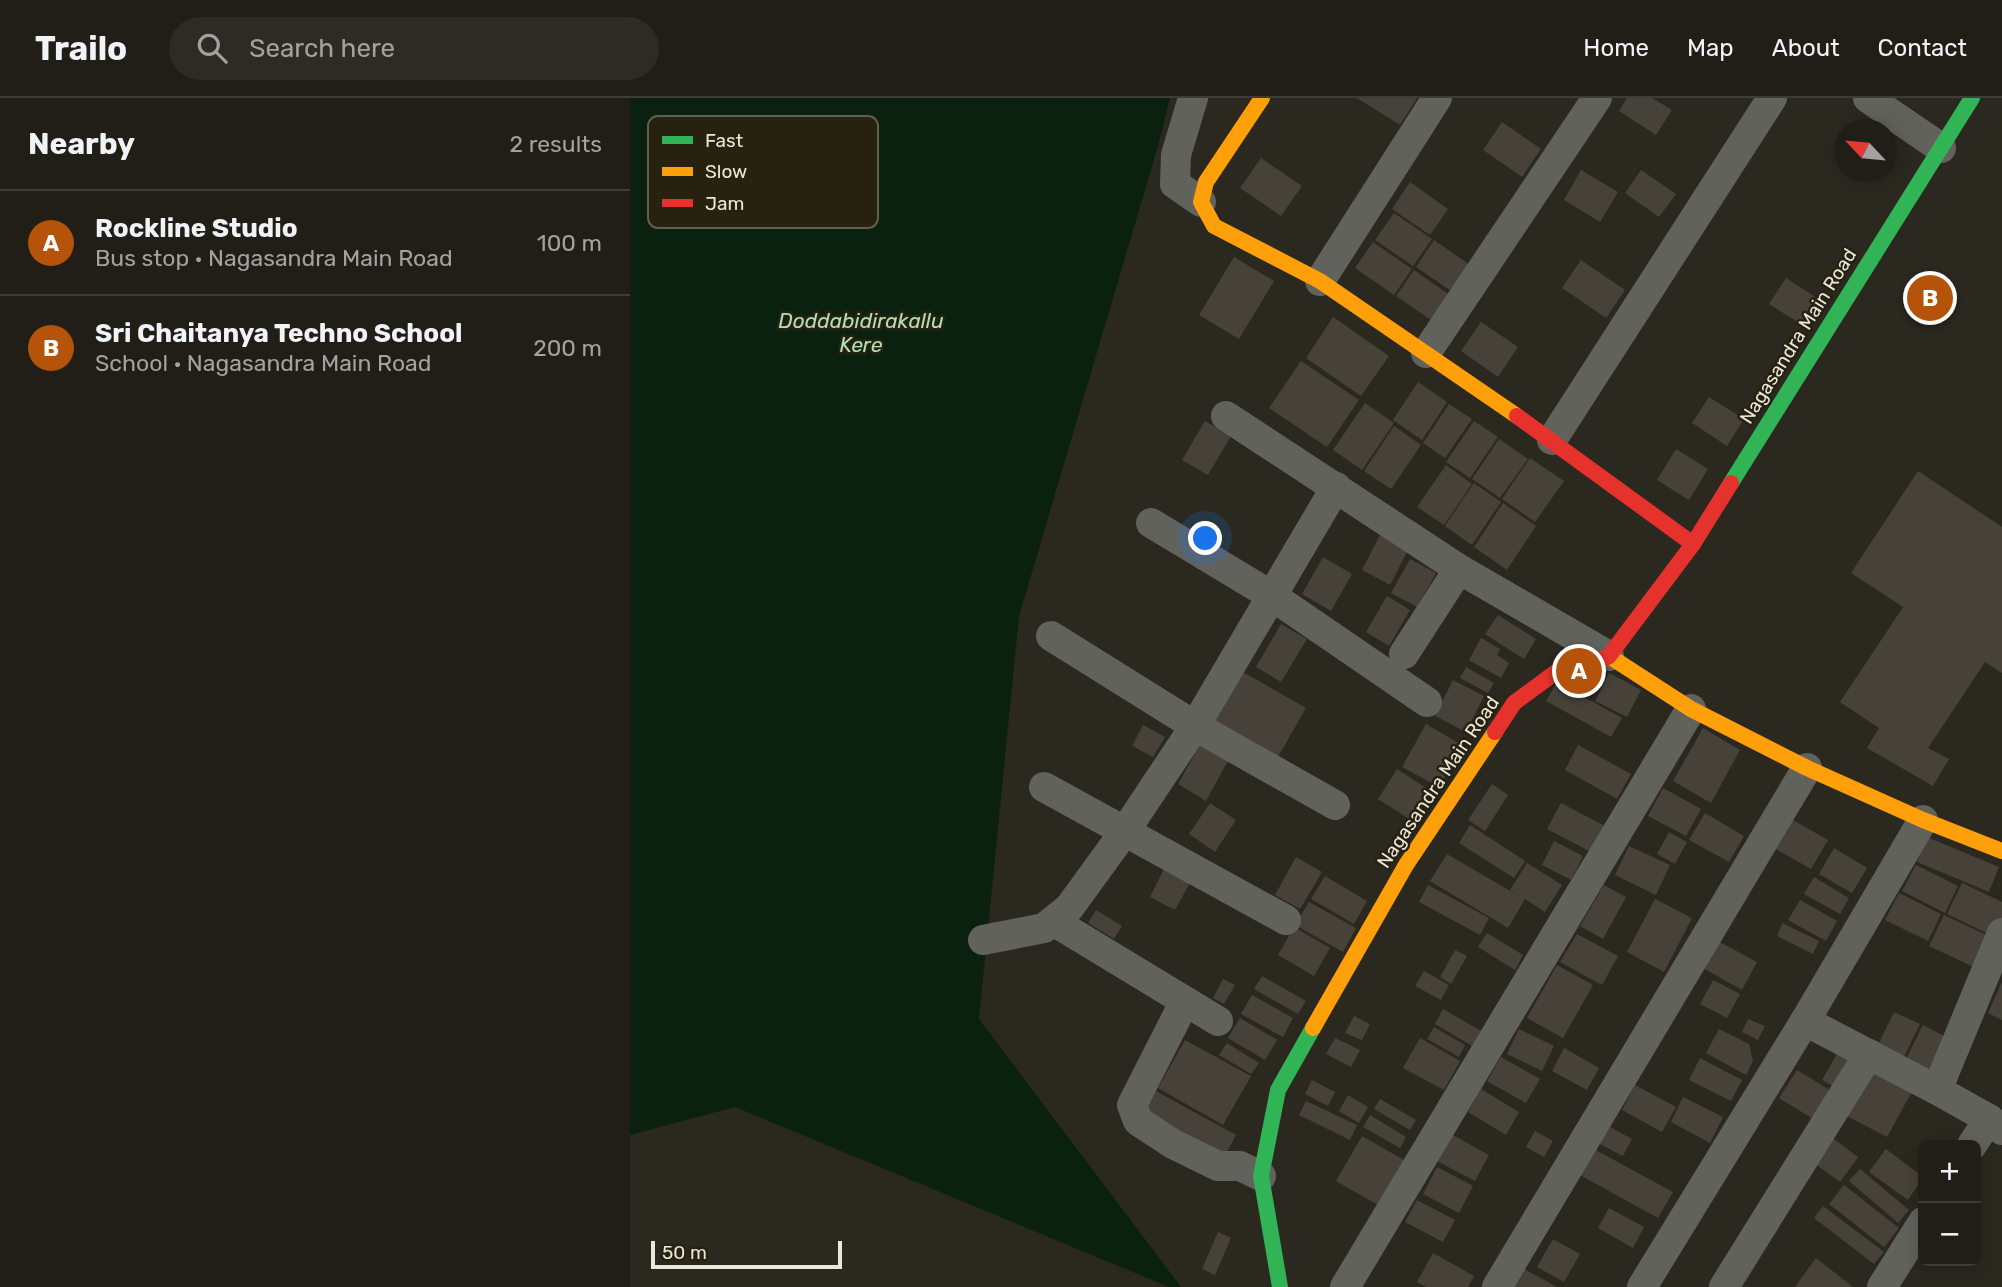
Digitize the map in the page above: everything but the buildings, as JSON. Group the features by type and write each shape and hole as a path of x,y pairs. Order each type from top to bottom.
{"street":[{"path":"1193,98 1176,155 1175,184 1201,202 1214,226 1279,257 1320,281 1552,440 1693,544"},
{"path":"1201,202 1206,182 1262,98"},
{"path":"1320,281 1437,98"},
{"path":"1426,353 1597,98"},
{"path":"1552,440 1772,98"},
{"path":"1868,98 1941,148"},
{"name":"Nagasandra Main Road","path":"1280,1287 1261,1176 1278,1090 1406,865 1514,704 1556,672 1579,671 1609,656 1693,544 1972,98"},
{"path":"1226,416 1459,569 1609,656 1691,709 1807,768 2002,852"},
{"path":"984,940 1044,928 1069,908 1125,831 1195,726 1336,487"},
{"path":"1151,523 1272,596 1427,702"},
{"path":"1404,654 1459,569"},
{"path":"1051,636 1195,726 1335,805"},
{"path":"1345,1287 1691,709"},
{"path":"1497,1287 1807,768"},
{"path":"1044,787 1286,920"},
{"path":"1642,1287 1805,1021 1923,820"},
{"path":"1053,921 1218,1021"},
{"path":"1937,1090 2002,933"},
{"path":"1185,1001 1132,1105 1138,1121 1173,1144 1218,1166 1240,1166 1261,1176"},
{"path":"1805,1021 1937,1090 1995,1124 1977,1140"},
{"path":"1724,1287 1869,1054"},
{"path":"1882,1287 1918,1230"}],"water":[{"name":"Doddabidirakallu Kere","path":"630,98 1170,98 1019,616 979,1019 1181,1287 1169,1287 735,1107 630,1135"}],"traffic: fast":[{"path":"1731,483 1972,98"},
{"path":"1280,1287 1261,1176 1278,1090 1313,1028"}],"traffic: slow":[{"path":"1262,98 1206,182 1201,202 1214,226 1320,281 1517,416"},
{"path":"1609,656 1691,709 1807,768 1923,820 2002,851"},
{"path":"1313,1028 1406,865 1495,732"}],"traffic: jam":[{"path":"1517,416 1693,544"},
{"path":"1495,732 1514,703 1556,672 1579,671 1609,656 1693,544 1731,483"}],"place":[{"name":"Sri Chaitanya Techno School","path":"1930,298"},
{"name":"Rockline Studio","path":"1579,671"}]}
